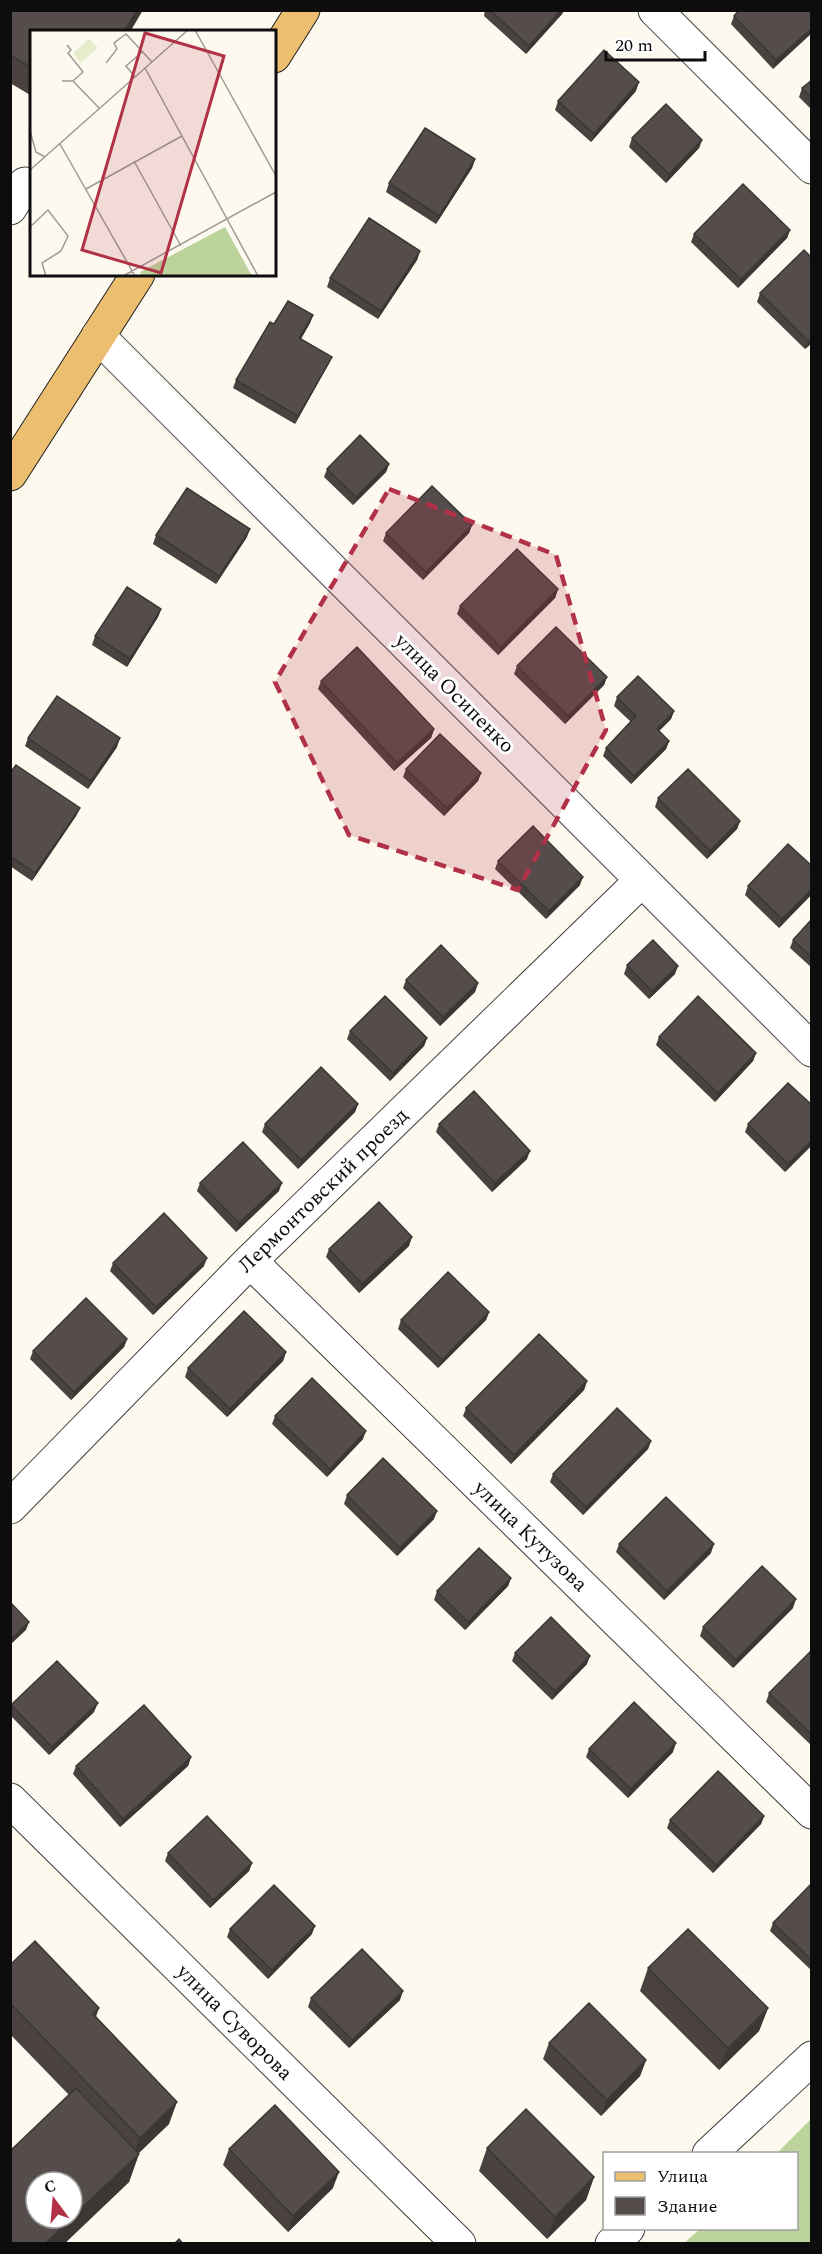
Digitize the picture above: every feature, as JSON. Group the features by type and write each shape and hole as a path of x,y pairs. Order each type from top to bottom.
{"main road":[{"path":"276,53 302,11"},
{"path":"16,452 98,336 137,276"}],"street":[{"path":"655,10 812,167"},
{"name":"улица Осипенко","path":"98,336 812,1050"},
{"name":"Лермонтовский проезд","path":"10,1507 250,1261 642,880"},
{"name":"улица Кутузова","path":"250,1261 812,1812"},
{"name":"улица Суворова","path":"10,1800 459,2244"},
{"path":"711,2152 812,2058"},
{"path":"612,2244 627,2230"}],"highlighted area":[{"path":"389,489 556,555 606,730 518,890 349,835 275,682"}],"green space":[{"path":"811,2119 811,2243 684,2243 699,2230 798,2230 798,2152 778,2152"}],"building":[{"path":"10,10 137,10 125,30 30,30 30,67 10,55"},
{"path":"490,10 561,10 529,46"},
{"path":"739,10 812,10 812,28 776,60 734,16"},
{"path":"604,50 639,82 594,134 558,101"},
{"path":"812,80 812,99 802,88"},
{"path":"666,104 702,140 669,174 632,138"},
{"path":"425,128 475,159 439,216 389,183"},
{"path":"743,184 790,230 741,279 694,234"},
{"path":"369,218 420,251 381,311 330,278"},
{"path":"804,250 812,258 812,338 808,341 760,293"},
{"path":"288,301 313,315 299,338 332,357 298,416 236,380 270,322 274,324"},
{"path":"360,435 389,464 356,497 327,469"},
{"path":"432,486 472,525 426,572 386,533"},
{"path":"187,488 250,529 219,576 156,535"},
{"path":"517,549 558,589 501,647 460,606"},
{"path":"127,587 161,609 130,659 95,636"},
{"path":"556,627 607,677 568,716 517,666"},
{"path":"357,647 434,729 397,763 321,681"},
{"path":"638,676 674,711 657,729 669,741 634,776 606,748 636,716 617,697"},
{"path":"57,696 120,738 91,781 28,738"},
{"path":"440,734 481,773 447,808 406,769"},
{"path":"16,765 80,808 35,873 10,856 10,773"},
{"path":"688,769 740,821 710,851 658,798"},
{"path":"533,826 583,877 549,911 498,861"},
{"path":"788,844 812,866 812,889 782,919 748,886"},
{"path":"812,919 812,957 793,940"},
{"path":"653,940 678,966 652,991 627,965"},
{"path":"441,945 478,983 443,1017 406,980"},
{"path":"385,996 427,1038 393,1073 350,1031"},
{"path":"698,996 756,1053 718,1093 659,1037"},
{"path":"321,1067 358,1104 301,1160 265,1124"},
{"path":"788,1083 812,1105 812,1140 788,1164 748,1124"},
{"path":"474,1091 530,1151 495,1183 439,1124"},
{"path":"243,1142 282,1183 239,1223 200,1183"},
{"path":"379,1202 412,1237 362,1284 329,1249"},
{"path":"164,1213 207,1258 156,1307 113,1263"},
{"path":"448,1272 489,1312 442,1360 401,1320"},
{"path":"86,1298 127,1339 74,1392 33,1351"},
{"path":"244,1311 286,1352 230,1409 188,1368"},
{"path":"539,1334 587,1381 514,1455 466,1408"},
{"path":"312,1378 366,1431 330,1469 275,1416"},
{"path":"617,1408 651,1441 586,1507 553,1474"},
{"path":"383,1458 437,1511 400,1548 347,1495"},
{"path":"666,1497 714,1544 667,1591 619,1544"},
{"path":"479,1548 511,1578 468,1622 437,1591"},
{"path":"762,1566 796,1599 736,1660 703,1627"},
{"path":"10,1602 29,1622 10,1640"},
{"path":"551,1617 590,1656 555,1691 515,1653"},
{"path":"812,1650 812,1735 769,1693"},
{"path":"57,1661 98,1703 52,1747 11,1705"},
{"path":"634,1702 676,1743 631,1789 589,1749"},
{"path":"144,1705 191,1757 123,1819 76,1766"},
{"path":"718,1771 764,1816 716,1865 670,1820"},
{"path":"207,1816 252,1863 213,1900 168,1853"},
{"path":"812,1883 812,1960 773,1923"},
{"path":"274,1885 315,1926 272,1970 230,1929"},
{"path":"688,1929 768,2008 728,2048 648,1968"},
{"path":"35,1941 99,2008 93,2014 177,2102 140,2138 10,2003 10,1965"},
{"path":"362,1949 403,1991 352,2040 311,1998"},
{"path":"589,2003 646,2060 607,2100 549,2043"},
{"path":"76,2088 139,2154 84,2206 84,2170 24,2170 24,2230 59,2230 45,2244 10,2244 10,2151"},
{"path":"275,2105 339,2172 293,2216 229,2149"},
{"path":"526,2109 594,2177 555,2217 487,2148"}]}
